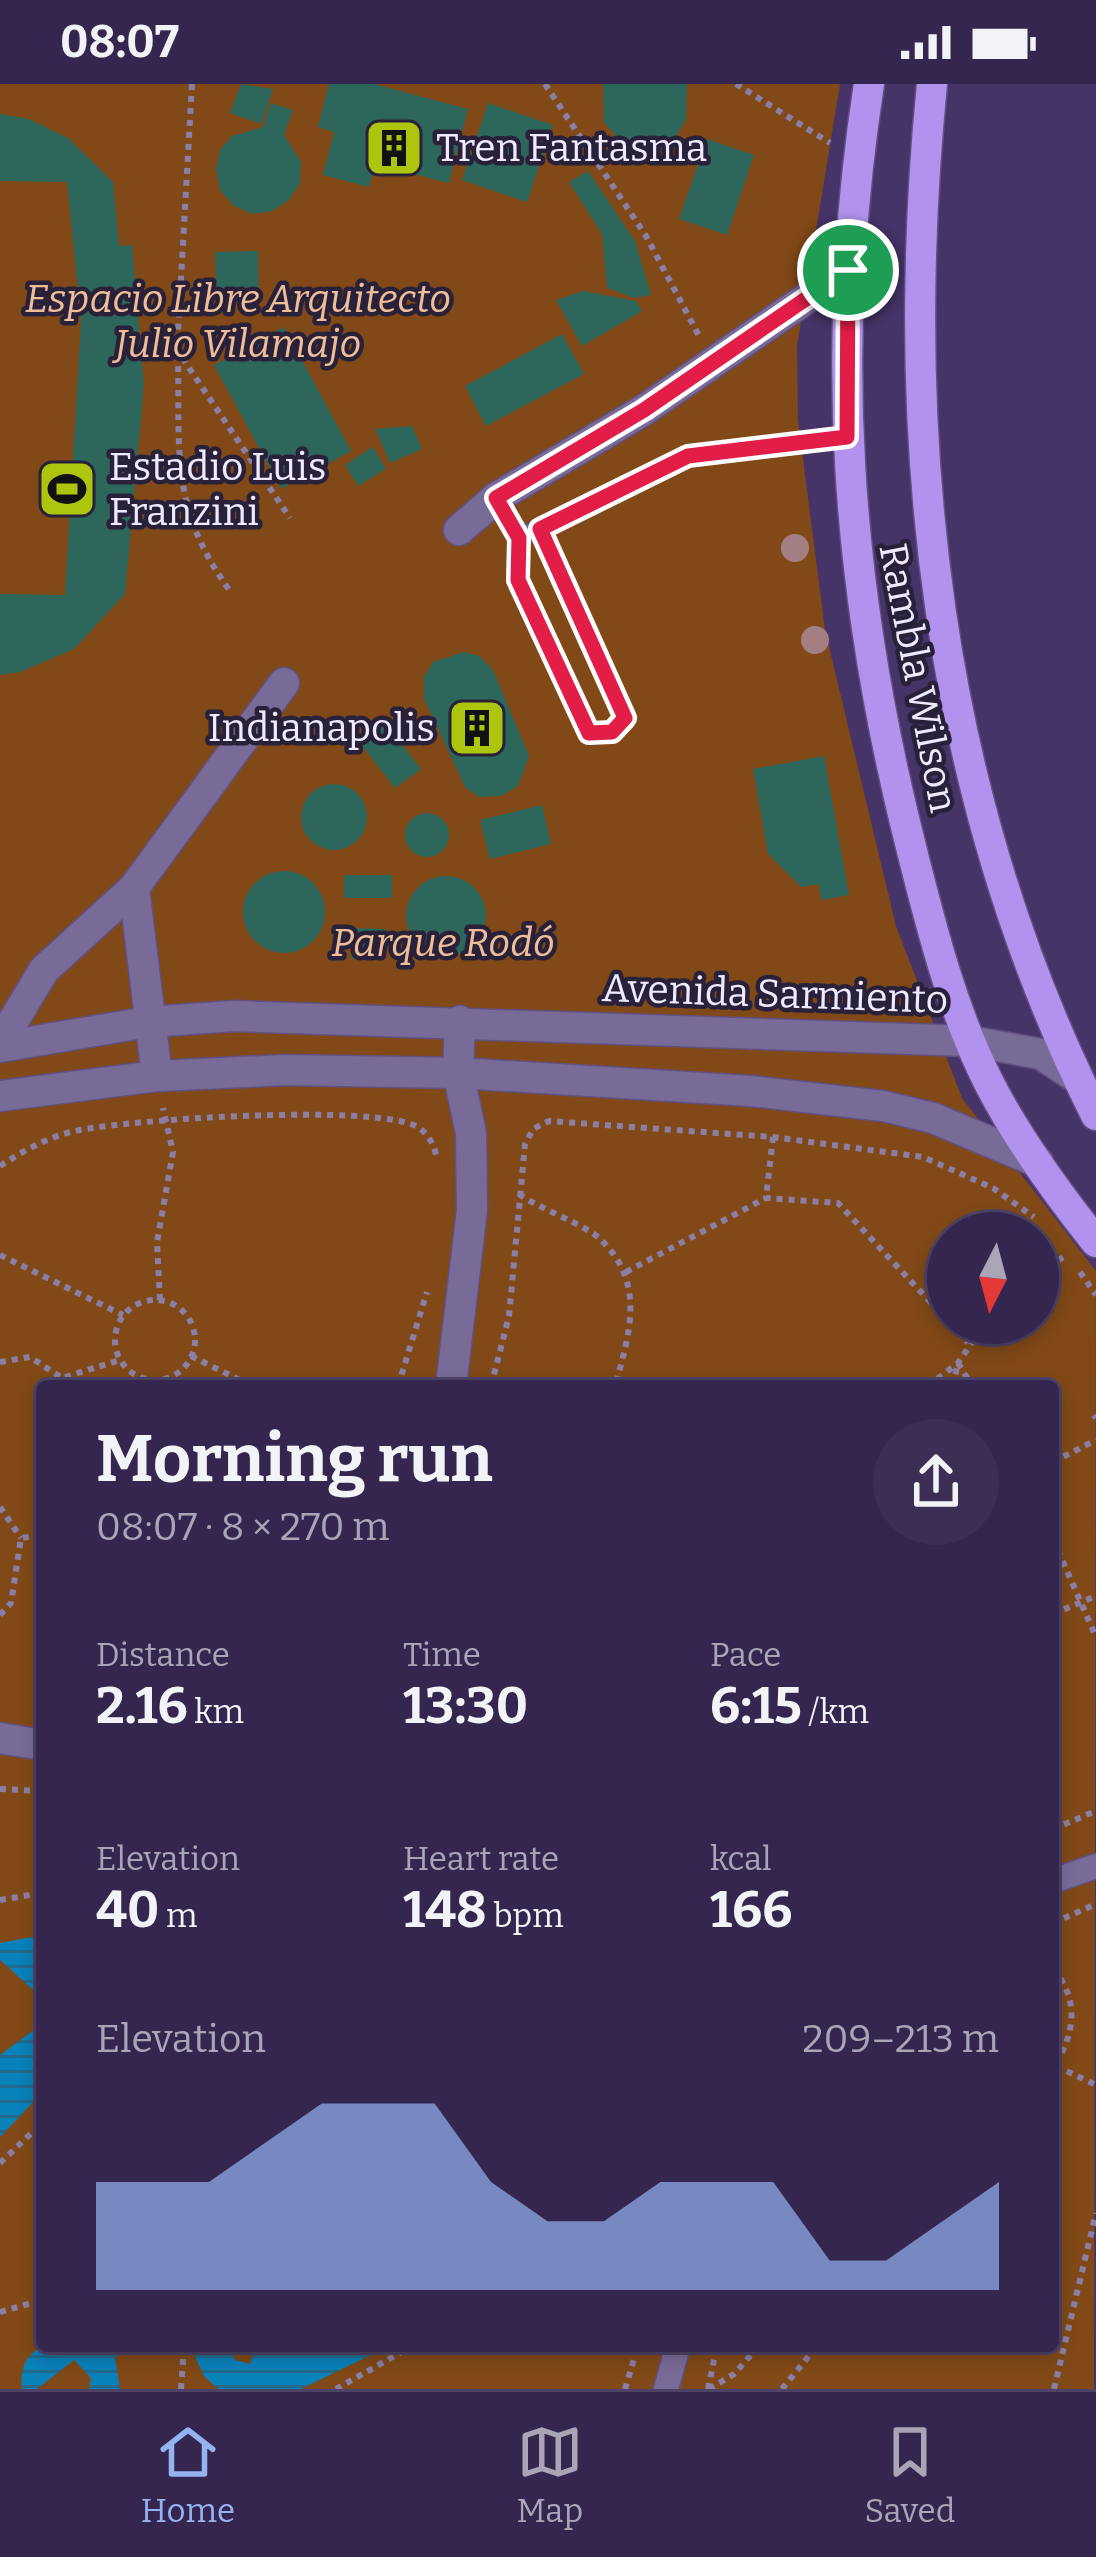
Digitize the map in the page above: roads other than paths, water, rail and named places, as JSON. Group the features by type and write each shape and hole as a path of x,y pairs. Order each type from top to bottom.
{"main road":[{"name":"Rambla Wilson","path":"869,84 848,270 847,437 851,536 886,742 937,950 969,1041 1082,1248"},
{"name":"Rambla Wilson","path":"932,84 923,173 918,372 942,628 980,812 1015,926 1096,1115"}],"street":[{"path":"459,530 496,498 713,364 848,270"},
{"path":"0,1045 44,970 134,888 284,683"},
{"path":"134,888 157,1076"},
{"name":"Avenida Sarmiento","path":"0,1045 148,1022 234,1016 460,1021 969,1041 1041,1054 1077,1078"},
{"path":"452,1380 472,1210 471,1133 458,1073 460,1021"},
{"path":"0,1096 157,1076 285,1070 458,1073 752,1091 883,1106 965,1129 1038,1162"},
{"path":"0,1738 36,1744"},
{"path":"1059,1880 1096,1865"},
{"path":"666,2389 676,2352"}],"lane":[{"path":"519,538 688,456 847,437"},
{"path":"496,498 519,538 518,580 583,723 589,733 612,732 625,718 540,529"}],"water":[{"path":"36,1936 36,1993 0,1960 0,1943"},
{"path":"36,2028 36,2099 0,2137 0,2055"},
{"path":"122,2352 115,2358 120,2389 89,2389 91,2378 74,2360 37,2389 22,2389 25,2363 32,2354"},
{"path":"193,2352 232,2352 235,2360 250,2364 253,2352 377,2352 301,2389 218,2389 204,2376"}],"place":[{"name":"Tren Fantasma","path":"394,148"},
{"name":"Estadio Luis Franzini","path":"67,489"},
{"name":"Indianapolis","path":"477,728"}],"park label":[{"name":"Espacio Libre Arquitecto Julio Vilamajo","path":"238,322"},
{"name":"Parque Rodó","path":"443,943"}]}
